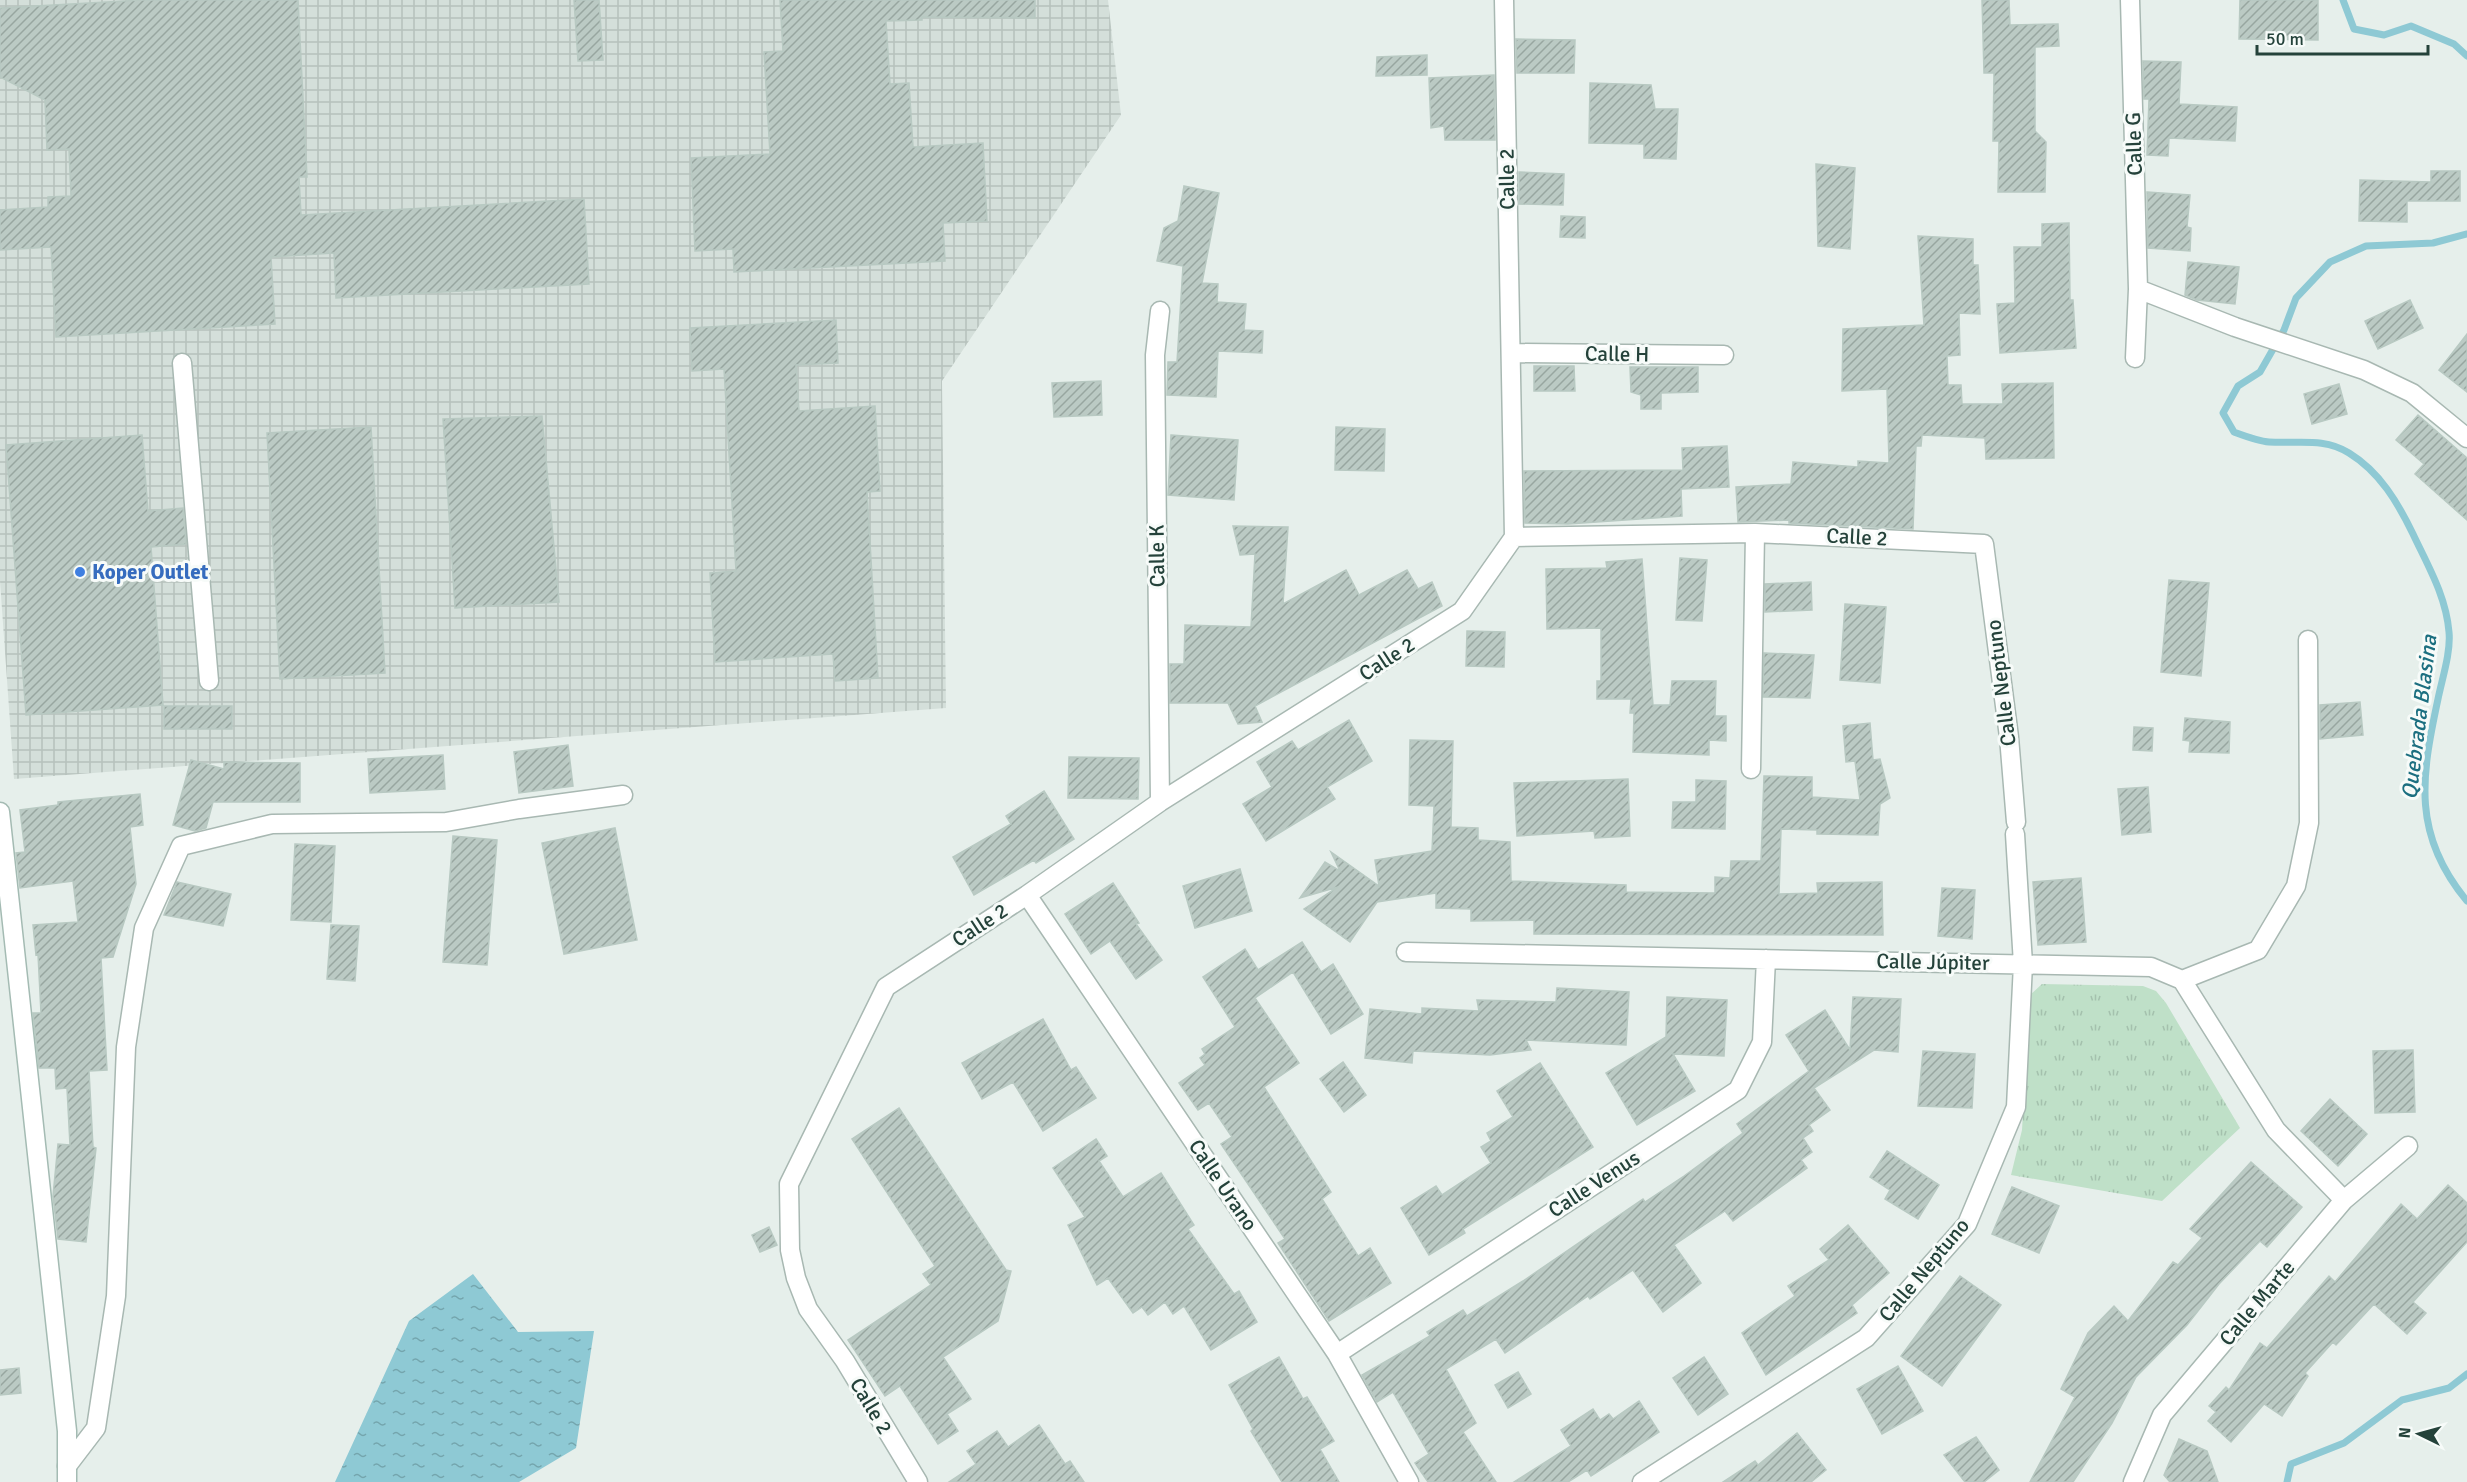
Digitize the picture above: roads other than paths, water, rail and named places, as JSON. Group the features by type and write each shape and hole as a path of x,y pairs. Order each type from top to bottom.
{"street":[{"name":"Calle 2","path":"918,1482 844,1361 808,1309 796,1278 790,1250 789,1184 886,987 1027,895 1160,802 1462,610 1514,537 1504,0"},
{"name":"Calle G","path":"2130,0 2138,289 2134,358"},
{"path":"2138,289 2235,327 2364,370 2412,393 2467,438"},
{"name":"Calle K","path":"1160,311 1155,366 1160,802"},
{"name":"Calle H","path":"1511,352 1724,355"},
{"path":"182,363 209,681"},
{"name":"Calle 2","path":"1514,537 1755,533 1984,544"},
{"path":"1751,769 1755,533"},
{"name":"Calle Neptuno","path":"1642,1482 1866,1338 1966,1224 2016,1107 2023,964 2009,737 1984,544"},
{"path":"2308,640 2309,823 2296,886 2258,950 2182,980 2276,1130 2344,1200"},
{"path":"67,1474 96,1428 116,1296 126,1047 144,928 181,846 272,824 446,822 519,808 623,795"},
{"path":"0,812 2,865 67,1431 67,1474"},
{"name":"Calle Urano","path":"1027,895 1337,1354 1409,1482"},
{"name":"Calle Júpiter","path":"1406,952 2151,967 2182,980"},
{"name":"Calle Venus","path":"1337,1354 1738,1089 1762,1042 1766,959"},
{"name":"Calle Marte","path":"2133,1482 2162,1415 2344,1200 2408,1146"}],"water":[{"path":"473,1274 518,1332 594,1331 576,1448 519,1482 335,1482 409,1321"}],"waterway":[{"name":"Quebrada Blasina","path":"2343,0 2354,29 2384,35 2411,26 2454,44 2467,56"},
{"name":"Quebrada Blasina","path":"2467,234 2433,243 2366,246 2330,262 2296,298 2284,330 2260,372 2238,386 2223,413 2234,432 2260,441 2320,443 2349,453 2379,479 2407,522 2440,594 2449,632 2447,657 2428,755 2425,805 2429,829 2437,853 2449,877 2467,901"},
{"name":"Quebrada Blasina","path":"2287,1482 2291,1464 2344,1443 2402,1400 2449,1388 2467,1374"}],"place":[{"name":"Koper Outlet","path":"80,572"}]}
